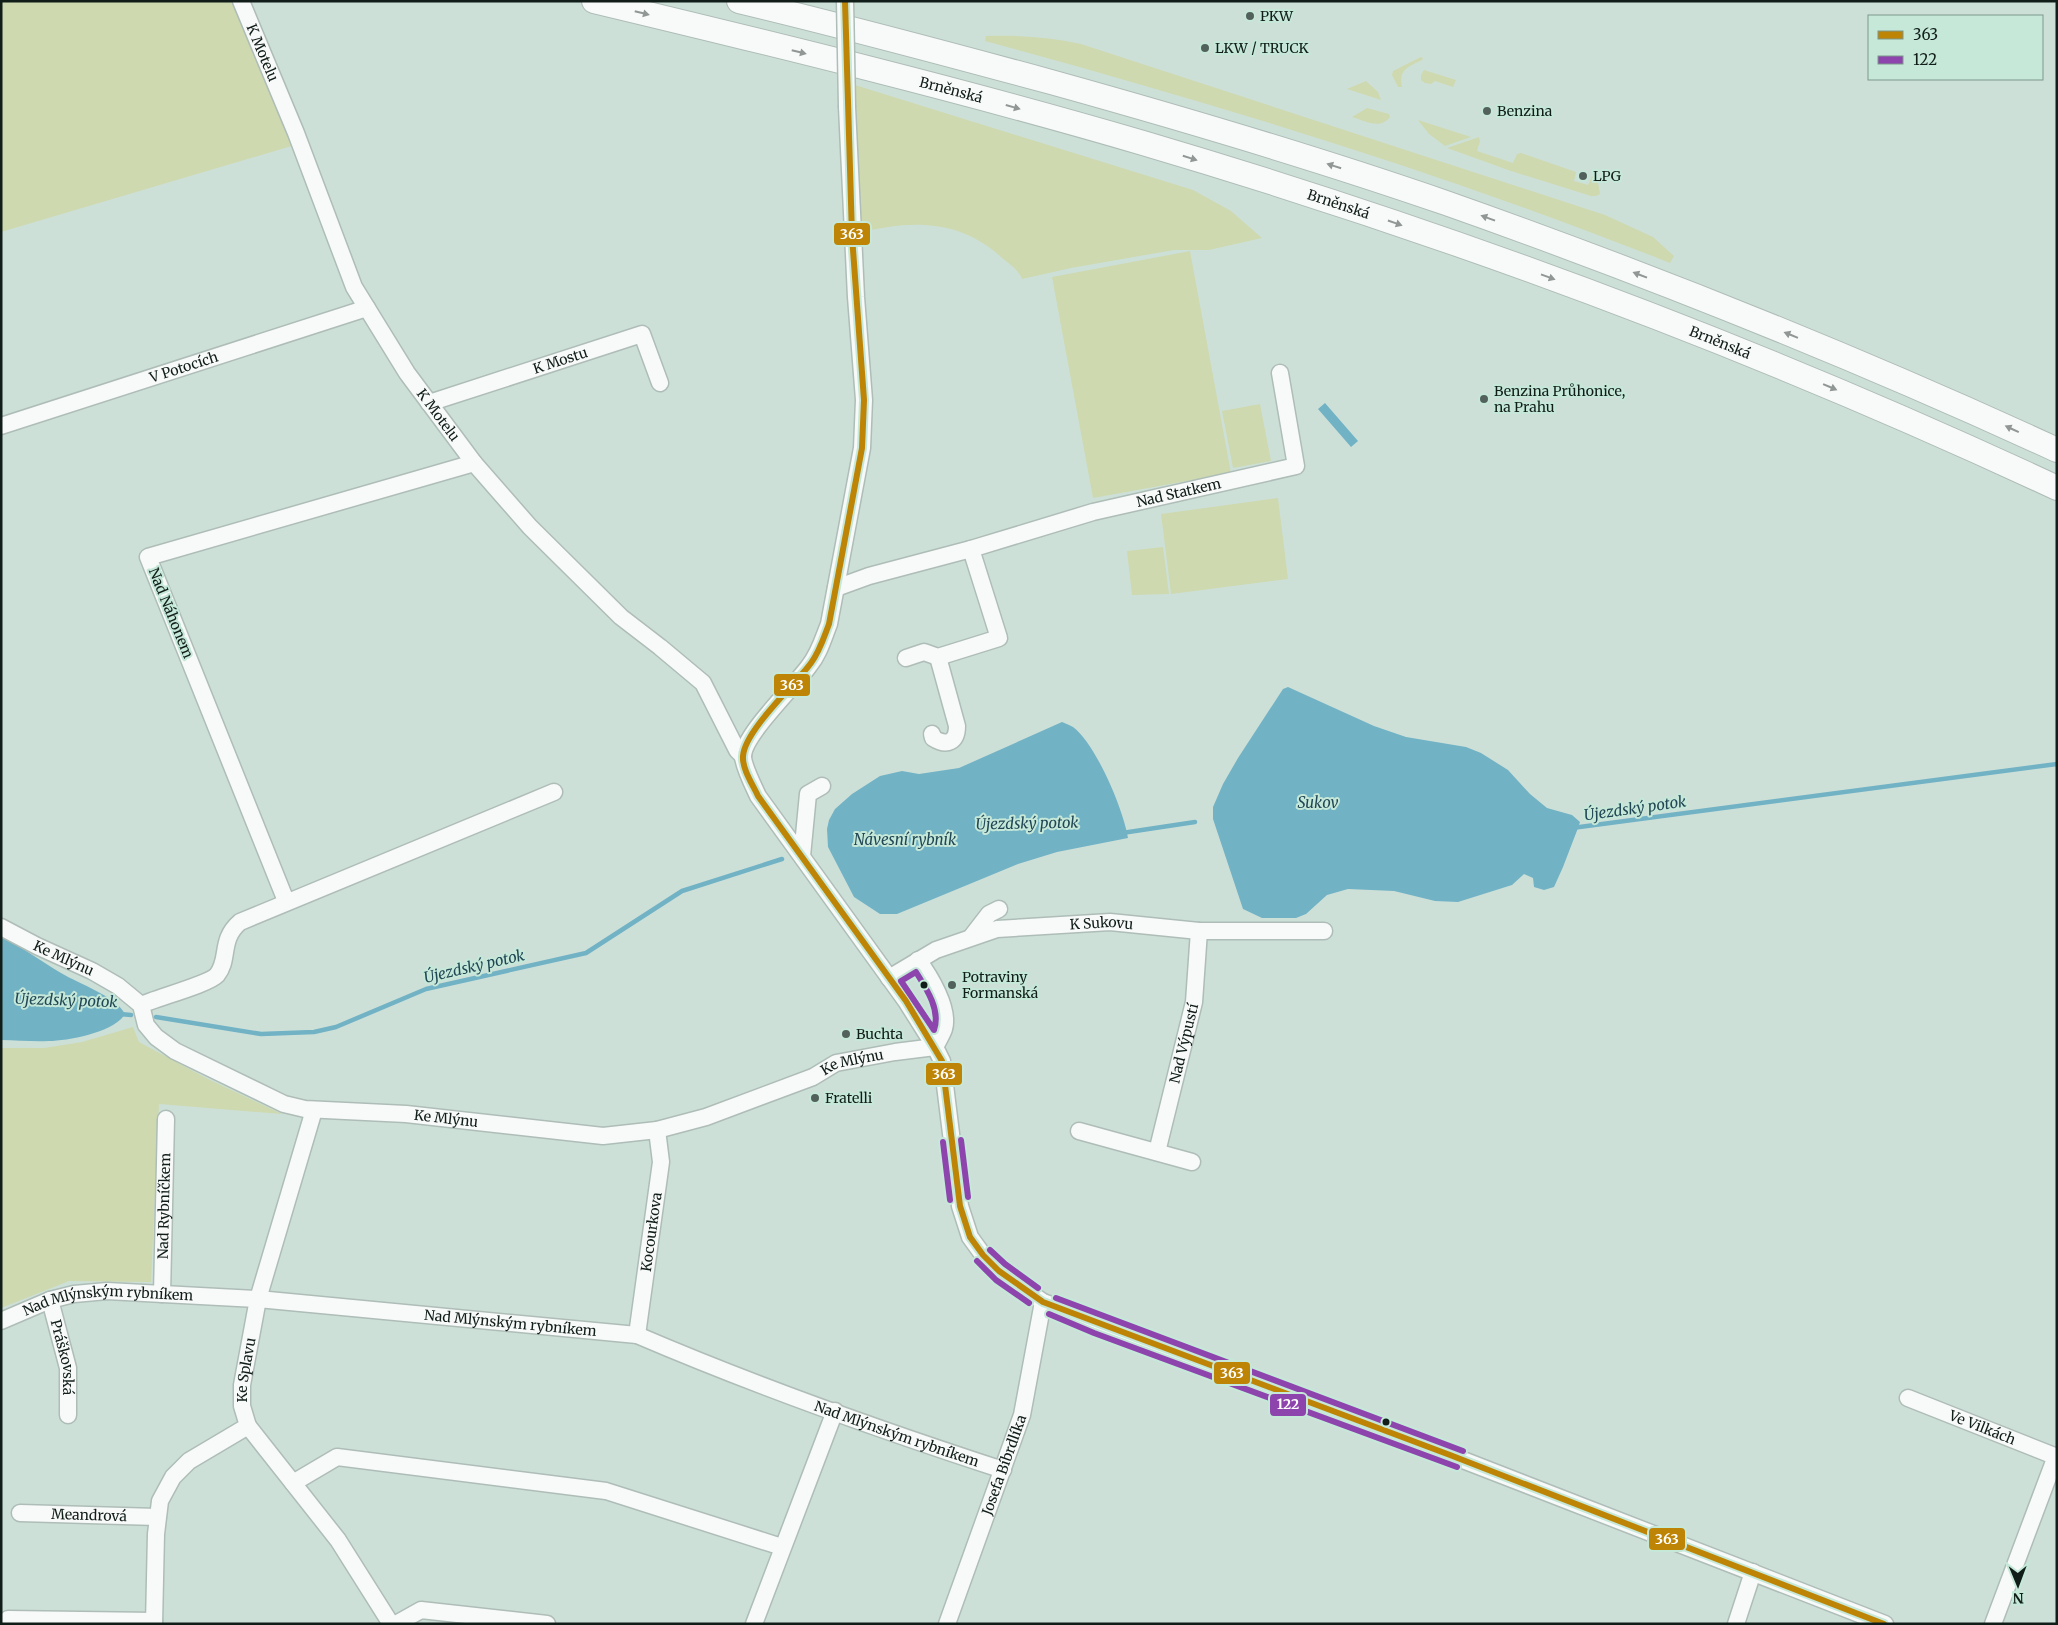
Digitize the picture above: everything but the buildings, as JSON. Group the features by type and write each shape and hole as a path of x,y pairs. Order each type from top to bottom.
{"highway":[{"name":"Brněnská","path":"594,1 958,92 1143,143 1358,210 1653,316 1935,432 2057,488"},
{"path":"739,1 956,56 1152,110 1294,153 1435,200 1666,285 1818,346 1950,401 2057,450"}],"street":[{"name":"K Motelu","path":"241,1 296,133 354,287 407,373 474,463 530,527 621,617 703,683 737,750 743,756 758,796 889,978 936,1047 942,1061 960,1206 970,1237 983,1255 999,1271 1043,1302 1450,1455 1885,1624"},
{"path":"743,756 751,738 810,665 820,647 829,624 862,448 864,400 856,297 847,107 845,1"},
{"name":"V Potocích","path":"1,426 367,308"},
{"name":"K Mostu","path":"428,403 642,334 660,383"},
{"name":"Nad Statkem","path":"836,588 869,576 971,549 1093,512 1296,466 1280,373"},
{"name":"Nad Náhonem","path":"286,901 148,557 474,463"},
{"path":"906,658 924,652 938,657 999,638 971,549"},
{"path":"932,734 934,738 944,743 953,740 957,734 957,726 938,657"},
{"path":"802,856 808,794 822,786"},
{"path":"141,1005 163,995 207,982 217,974 222,964 225,943 234,926 240,922 286,901 554,792"},
{"path":"972,936 989,914 999,909"},
{"name":"K Sukovu","path":"889,978 936,950 997,928 1110,922 1199,931 1324,931"},
{"name":"Ke Mlýnu","path":"1,927 92,971 118,986 141,1005 146,1025 156,1038 175,1050 284,1104 314,1110 406,1114 603,1136 657,1130 715,1114 813,1077 836,1063 936,1047"},
{"name":"Nad Výpustí","path":"1157,1152 1194,1002 1199,931"},
{"path":"918,960 933,981 945,1014 945,1028 936,1047"},
{"name":"Ke Splavu","path":"248,1426 242,1406 242,1385 258,1299 314,1110"},
{"name":"Nad Rybníčkem","path":"162,1294 166,1119"},
{"name":"Kocourkova","path":"637,1335 661,1162 657,1130"},
{"path":"1079,1132 1192,1162"},
{"name":"Nad Mlýnským rybníkem","path":"1,1321 50,1300 74,1294 107,1291 258,1299 637,1335 693,1359 945,1452 1003,1470"},
{"name":"Práškovská","path":"50,1300 68,1368 68,1415"},
{"name":"Josefa Bíbrdlíka","path":"946,1624 1022,1415 1043,1302"},
{"name":"Ve Vilkách","path":"1908,1398 2056,1457 1993,1624"},
{"path":"754,1624 835,1411"},
{"path":"8,1619 154,1622 157,1517 160,1500 173,1478 190,1460 248,1426 338,1540 391,1624"},
{"path":"293,1483 338,1458 606,1491 782,1548"},
{"name":"Meandrová","path":"20,1513 157,1517"},
{"path":"1736,1624 1752,1572"},
{"path":"396,1624 421,1610 547,1624"}],"green space":[{"path":"1,1 233,1 242,15 295,145 1,232"},
{"path":"986,36 1034,37 1081,44 1605,215 1653,237 1674,256 1670,263 1586,230 1416,170 1245,115 985,41"},
{"path":"1421,57 1423,58 1422,60 1406,69 1402,76 1402,87 1398,87 1392,75 1393,71"},
{"path":"1424,70 1456,80 1453,87 1435,81 1431,84 1425,83 1421,80"},
{"path":"1366,81 1378,92 1381,100 1347,89"},
{"path":"855,85 1193,190 1231,211 1262,238 1209,250 1174,250 1071,268 1022,279 1013,267 985,245 968,235 951,229 916,225 897,226 859,233"},
{"path":"1367,108 1389,114 1390,117 1386,121 1377,124 1352,117"},
{"path":"1418,120 1471,137 1445,146 1429,134"},
{"path":"1479,137 1480,141 1477,151 1513,163 1517,154 1521,153 1576,172 1574,181 1588,185 1592,176 1598,182 1600,194 1591,196 1511,171 1447,148"},
{"path":"1190,251 1231,473 1093,498 1052,277"},
{"path":"1260,404 1271,461 1233,468 1222,411"},
{"path":"1278,498 1288,579 1171,594 1161,514"},
{"path":"1163,547 1169,594 1132,595 1127,551"},
{"path":"133,1027 139,1042 208,1079 282,1114 159,1104 151,1282 69,1281 1,1308 1,1048 44,1048 82,1042"}],"water":[{"path":"1325,403 1358,441 1351,447 1318,409"},
{"name":"Sukov","path":"1288,687 1374,726 1406,737 1466,747 1481,753 1508,770 1530,794 1547,808 1572,815 1580,822 1554,887 1544,890 1534,887 1533,878 1524,874 1512,885 1458,902 1435,901 1394,891 1348,889 1327,895 1306,914 1296,918 1262,918 1243,909 1213,819 1213,807 1223,784 1238,758 1283,689"},
{"name":"Návesní rybník","path":"1062,722 1073,727 1082,736 1099,762 1115,795 1128,838 1057,852 1018,864 897,914 880,914 854,897 828,847 827,829 835,809 852,794 880,776 902,771 919,774 959,768"},
{"path":"1,937 61,973 106,996 125,1014 112,1026 79,1037 57,1041 1,1040"}],"waterway":[{"name":"Újezdský potok","path":"1572,828 2057,764"},
{"name":"Újezdský potok","path":"1122,833 1195,822"},
{"name":"Újezdský potok","path":"156,1017 261,1034 314,1032 336,1027 426,989 586,953 682,891 782,859"},
{"name":"Újezdský potok","path":"120,1014 131,1015"}],"transit line":[{"name":"363","path":"845,1 852,236 864,400 862,448 829,624 817,654 811,663 752,734 746,745 743,761 758,796 906,1001 942,1061 960,1206 970,1237 983,1255 999,1271 1043,1302 1450,1455 1884,1624"},
{"name":"122","path":"916,972 928,992 934,1007 936,1015 934,1030 901,981 916,972"},
{"name":"122","path":"961,1140 968,1197"},
{"name":"122","path":"943,1142 950,1200"},
{"name":"122","path":"990,1250 1005,1264 1038,1288"},
{"name":"122","path":"977,1261 996,1280 1029,1303"},
{"name":"122","path":"1056,1298 1463,1451"},
{"name":"122","path":"1049,1314 1094,1333 1457,1467"}],"place":[{"name":"PKW","path":"1250,16"},
{"name":"LKW / TRUCK","path":"1205,48"},
{"name":"Benzina","path":"1487,111"},
{"name":"LPG","path":"1583,176"},
{"name":"Benzina Průhonice, na Prahu","path":"1484,399"},
{"name":"Potraviny Formanská","path":"952,985"},
{"name":"Buchta","path":"846,1034"},
{"name":"Fratelli","path":"815,1098"}]}
